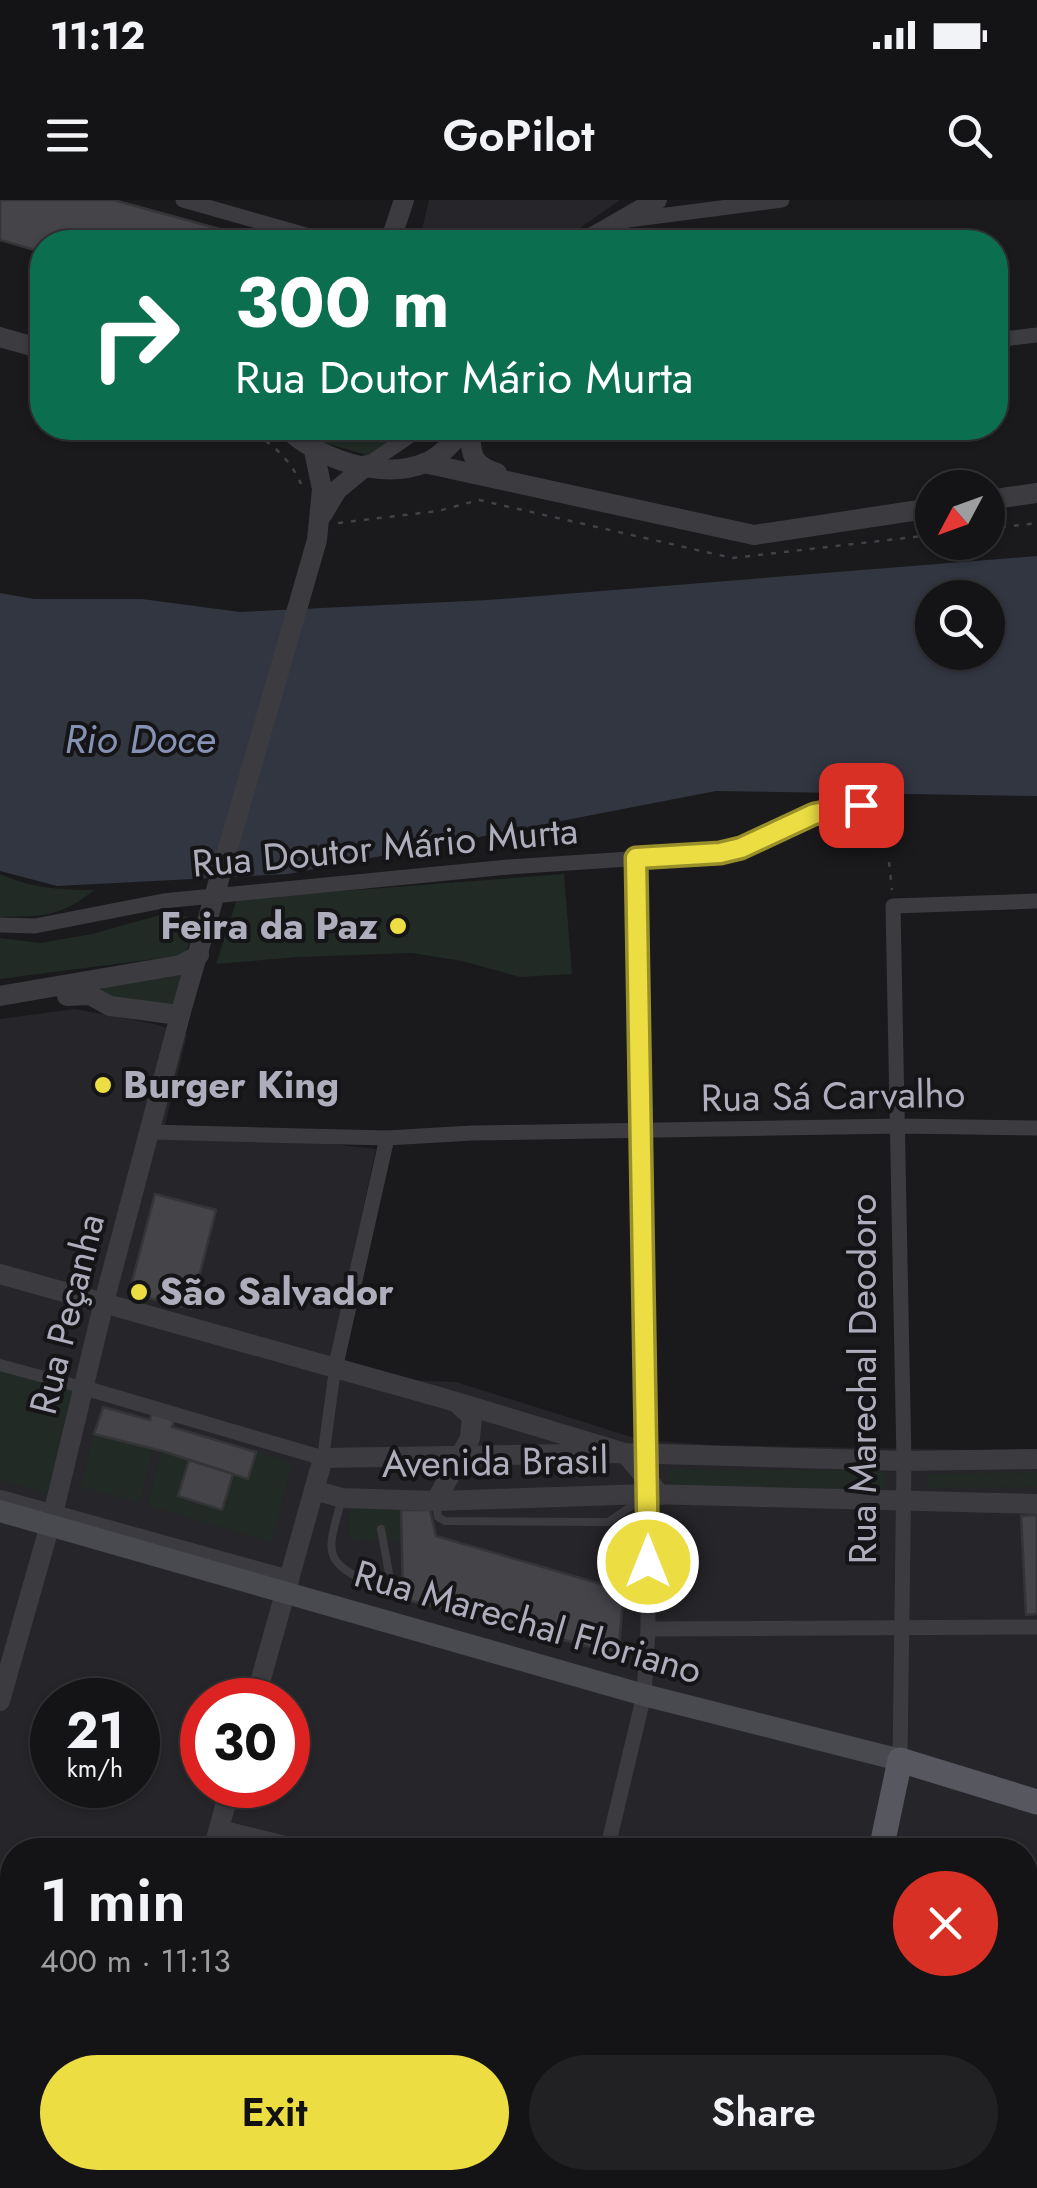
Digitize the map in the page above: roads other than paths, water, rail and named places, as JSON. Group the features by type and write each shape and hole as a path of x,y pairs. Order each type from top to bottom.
{"main road":[{"name":"Rua Marechal Floriano","path":"0,1511 51,1519 644,1694 900,1760 1037,1802"},
{"name":"Rua Marechal Deodoro","path":"884,1838 900,1760"}],"street":[{"path":"183,200 288,230"},
{"path":"394,230 404,200"},
{"path":"604,230 657,200"},
{"path":"613,224 782,200"},
{"path":"271,230 272,225"},
{"path":"1008,338 1037,334"},
{"path":"0,337 30,346"},
{"path":"301,440 314,450 367,465 403,468 424,464 754,534 915,510"},
{"path":"320,520 338,490 403,440"},
{"path":"424,464 455,440"},
{"path":"470,440 472,455 482,468 566,494"},
{"path":"314,450 321,480 320,520"},
{"path":"1005,498 1037,493"},
{"name":"Rua Peçanha","path":"0,1701 85,1388 178,1015 320,520"},
{"name":"Rua Doutor Mário Murta","path":"0,925 35,926 163,901 720,853 759,842 814,814 889,801"},
{"path":"610,1838 644,1694 652,1490 648,1454 636,858"},
{"name":"Rua Marechal Deodoro","path":"900,1760 904,1461 894,906 1037,902"},
{"path":"0,996 108,980 193,960"},
{"path":"108,980 100,994 112,1007"},
{"path":"0,1005 82,994 112,1007 178,1015"},
{"name":"Rua Sá Carvalho","path":"150,1132 387,1138 900,1126 1037,1128"},
{"path":"261,1678 324,1458 336,1369 387,1138"},
{"path":"0,1274 625,1453 652,1490"},
{"path":"0,1365 324,1458 625,1453 904,1461 1037,1459"},
{"path":"436,1501 473,1430 466,1408 446,1399"},
{"name":"Avenida Brasil","path":"314,1490 342,1498 436,1501 652,1490 1037,1504"},
{"name":"Rua Marechal Floriano","path":"0,1500 51,1519"},
{"path":"648,1629 1037,1627"},
{"path":"217,1838 225,1808"},
{"path":"220,1827 264,1838"}],"lane":[{"path":"342,1498 330,1546 333,1560 346,1572 374,1586 390,1579 380,1529"}],"water":[{"name":"Rio Doce","path":"1037,556 1037,796 716,791 288,874 57,886 0,871 0,593 34,599 142,599 240,612 488,600"}],"place":[{"name":"Feira da Paz","path":"398,926"},
{"name":"Burger King","path":"103,1085"},
{"name":"São Salvador","path":"139,1292"}]}
